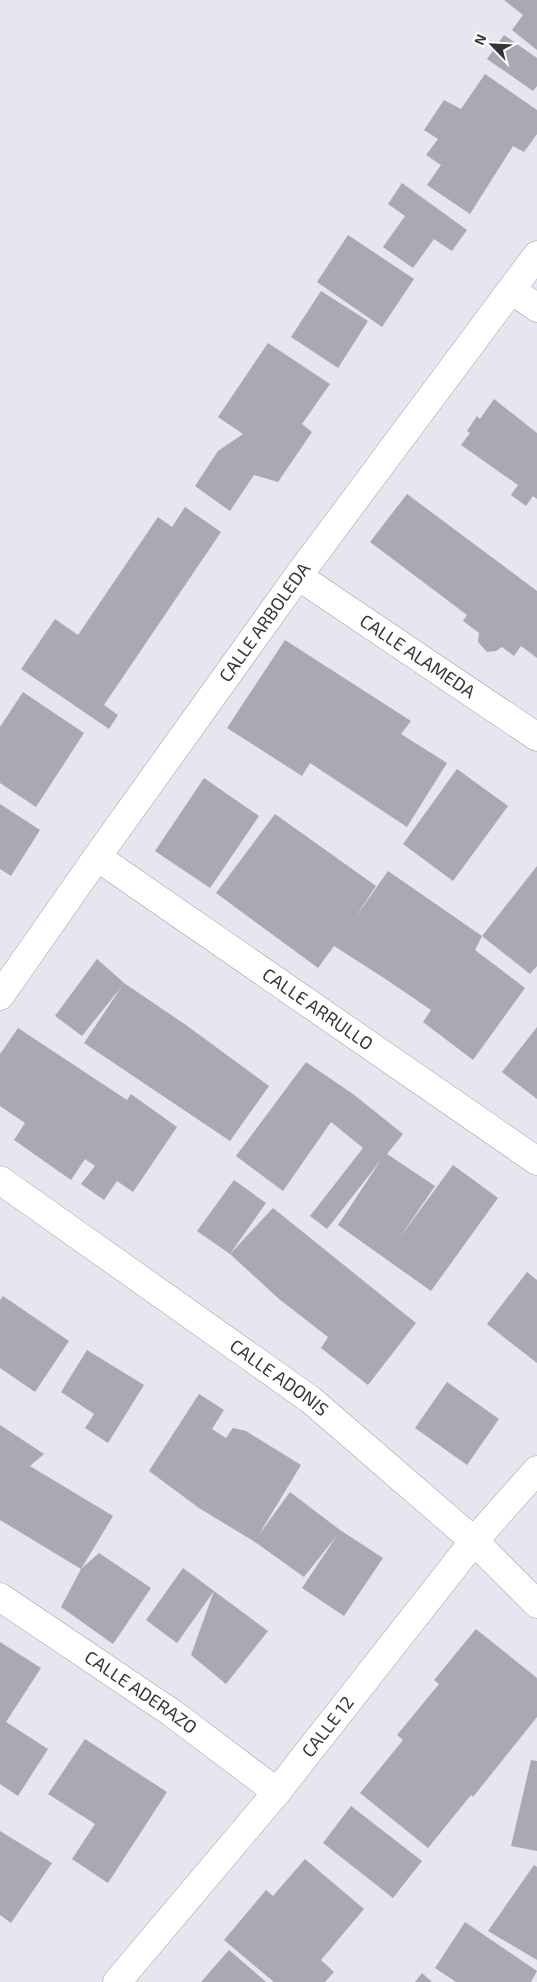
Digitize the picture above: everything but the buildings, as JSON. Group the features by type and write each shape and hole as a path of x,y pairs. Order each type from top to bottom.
{"street":[{"name":"CALLE ARBOLEDA","path":"0,996 298,576 537,255"},
{"path":"512,290 537,308"},
{"name":"CALLE ALAMEDA","path":"298,576 537,737"},
{"name":"CALLE ARRULLO","path":"97,857 537,1160"},
{"name":"CALLE ADONIS","path":"0,1180 311,1400 474,1541 537,1604"},
{"name":"CALLE 12","path":"117,1982 276,1792 474,1541 537,1470"},
{"name":"CALLE ADERAZO","path":"0,1597 172,1713 276,1792"}]}
